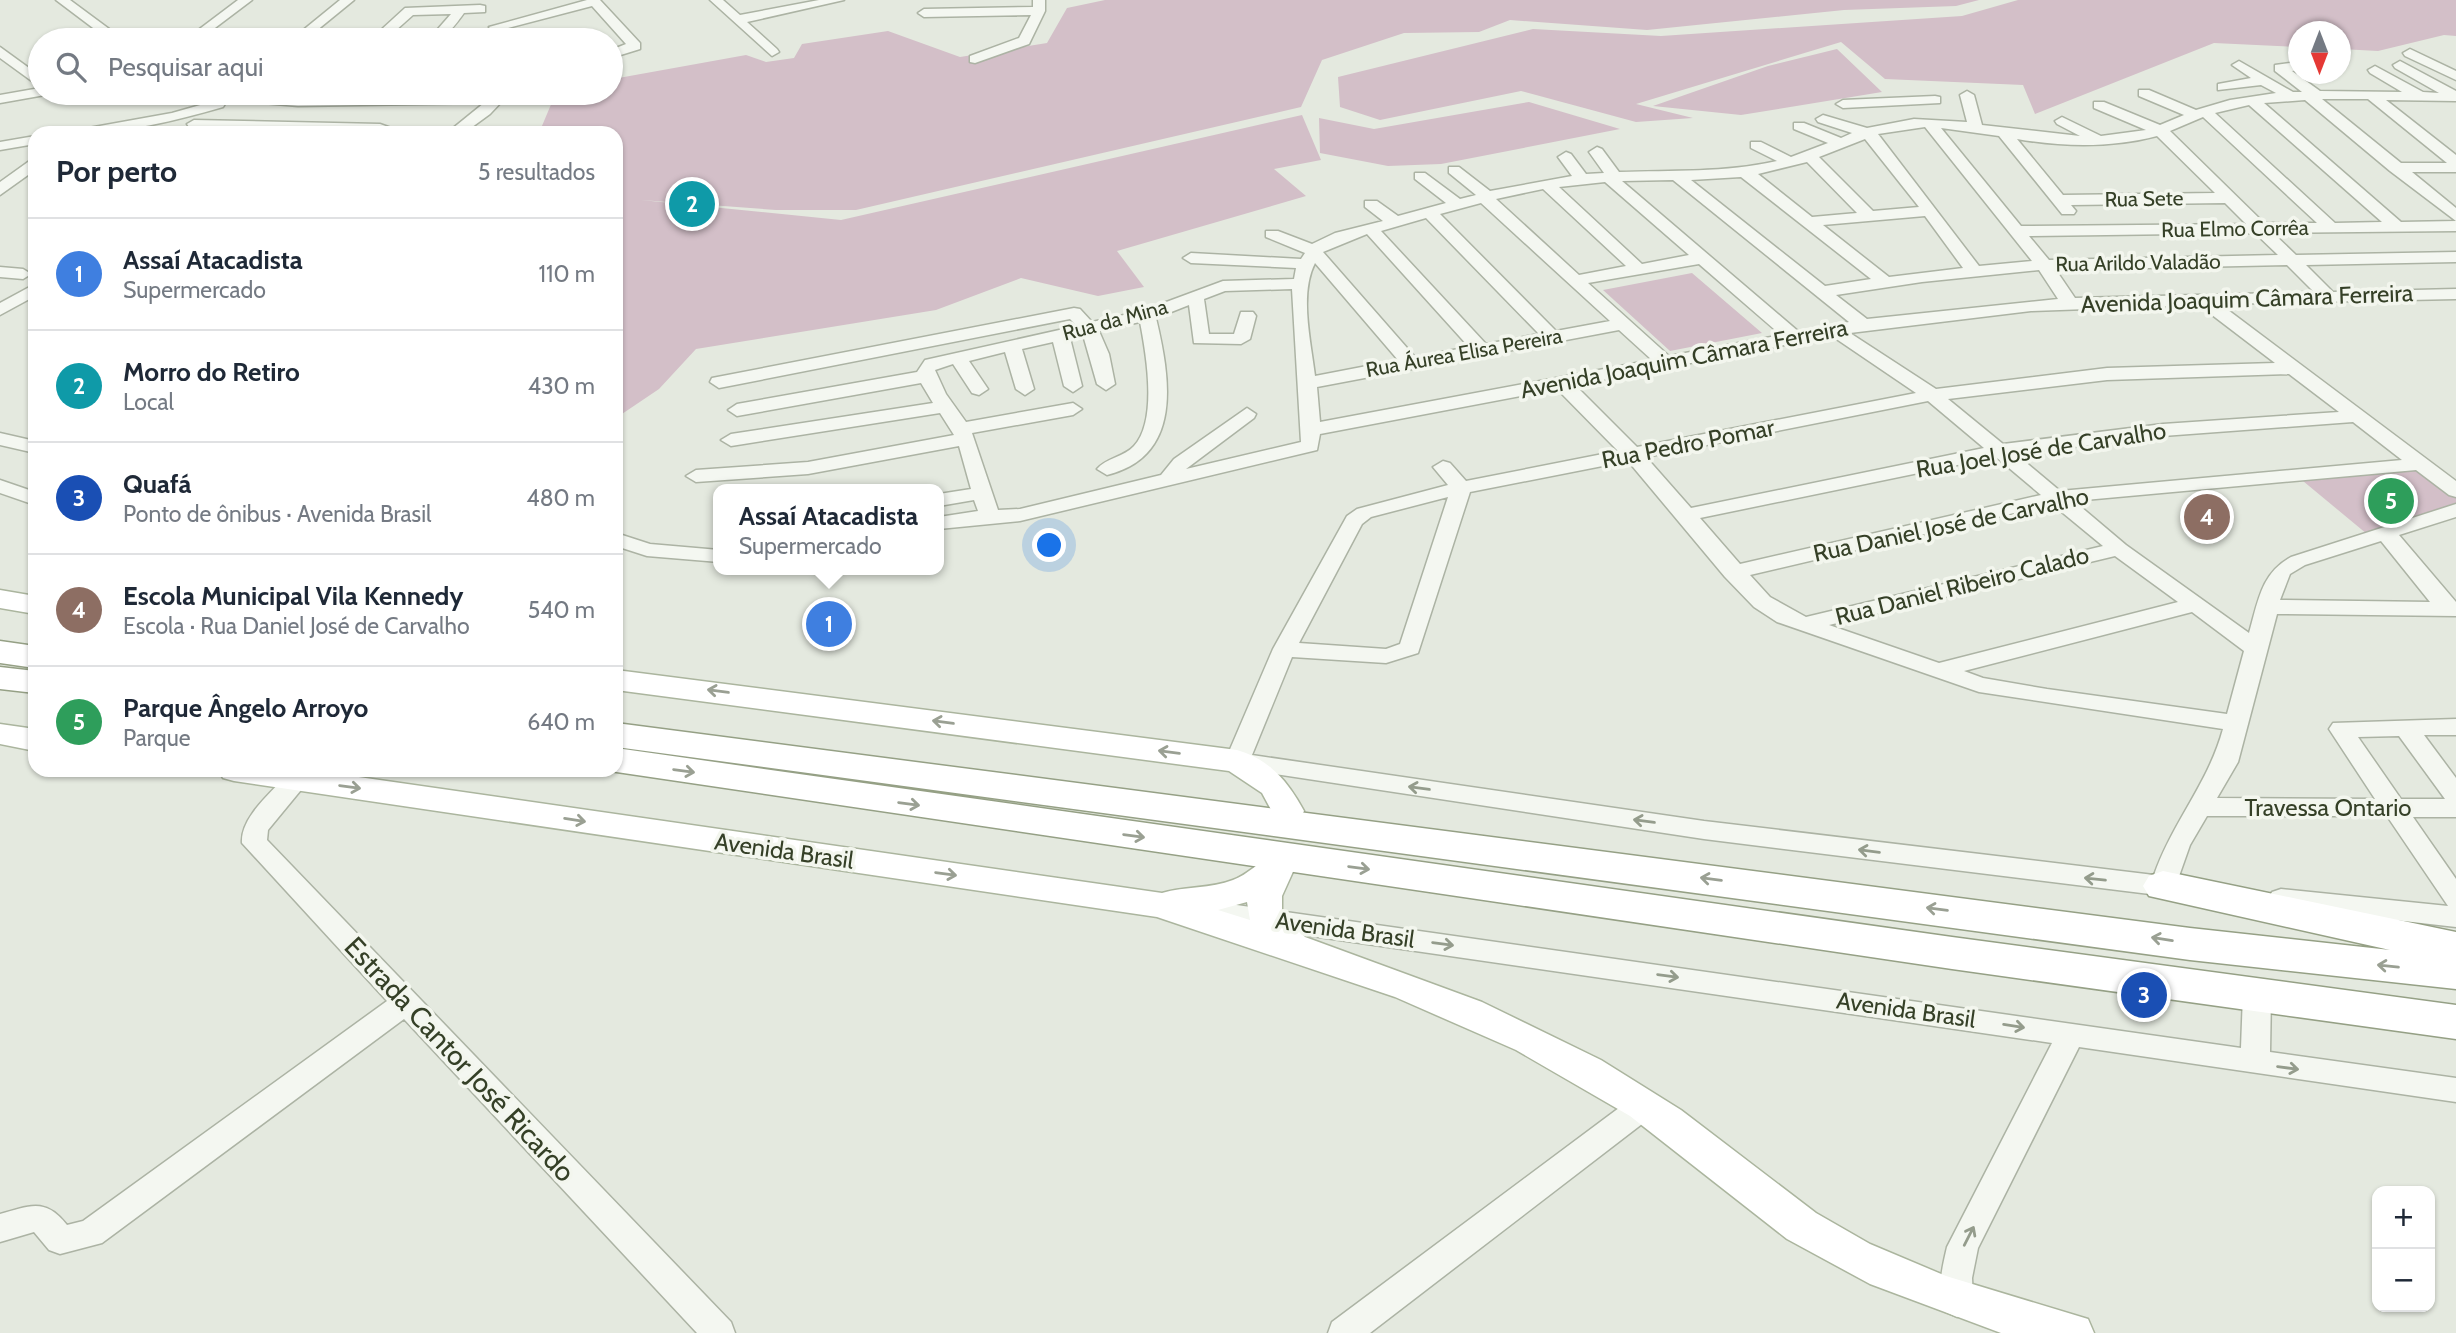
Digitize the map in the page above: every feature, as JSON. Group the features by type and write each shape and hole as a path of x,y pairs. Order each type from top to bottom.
{"highway":[{"path":"0,652 28,656"},
{"path":"0,678 28,681"},
{"path":"623,736 2190,944 2456,972"},
{"path":"623,762 2456,1022"},
{"path":"2163,886 2456,948"}],"main road":[{"path":"0,599 28,604"},
{"path":"623,681 1237,761 1274,786 1283,797 1288,811"},
{"path":"0,734 28,739"},
{"name":"Avenida Brasil","path":"284,777 1157,904"},
{"path":"1157,904 1213,898 1245,889 1276,870 1264,895 1264,918 1293,946"},
{"path":"1157,904 1293,946 1484,1019 1554,1053 1645,1105 1746,1186 1827,1241 1957,1302 2073,1333"}],"street":[{"path":"62,0 100,28"},
{"path":"208,28 246,0"},
{"path":"312,28 348,0"},
{"path":"716,0 772,52"},
{"path":"737,20 838,0"},
{"path":"497,28 594,1 619,28"},
{"path":"391,28 408,13 443,5 480,9"},
{"path":"925,13 1039,5 1024,41 975,59"},
{"path":"446,28 461,9"},
{"path":"623,33 635,46 623,50"},
{"path":"0,51 28,73"},
{"path":"2441,52 2456,60"},
{"path":"2410,53 2456,76"},
{"path":"2239,65 2290,96"},
{"path":"2400,65 2456,97"},
{"path":"2288,67 2280,68 2288,75"},
{"path":"2375,70 2456,114"},
{"path":"2223,87 2264,80"},
{"path":"2299,84 2395,168 2456,216"},
{"path":"2144,93 2201,113 2332,228"},
{"path":"0,99 28,94"},
{"path":"1887,128 1848,108 1933,94 1947,123"},
{"path":"1968,95 1975,126"},
{"path":"1644,170 1677,176 1745,172 1810,156 1887,128 1929,123 1975,126 2056,140 2098,140 2140,136 2201,113 2252,100 2312,95 2456,97"},
{"path":"2371,95 2456,164"},
{"path":"2252,100 2396,226"},
{"path":"124,126 200,105"},
{"path":"192,126 217,105"},
{"path":"463,126 488,105"},
{"path":"2099,105 2160,130 2328,296"},
{"path":"1823,119 1869,134 1893,161 1974,271"},
{"path":"2062,121 2098,140"},
{"path":"141,123 156,126"},
{"path":"1929,123 2044,265 2070,304"},
{"path":"1799,126 1844,144"},
{"path":"2003,131 2083,230"},
{"path":"0,146 28,142"},
{"path":"1756,145 1790,162"},
{"path":"1597,152 1612,177 1795,338"},
{"path":"1810,156 1868,216"},
{"path":"1566,158 1581,179"},
{"path":"1191,258 1250,263 1310,258 1335,240 1458,205 1547,184 1612,177 1695,163 1704,175"},
{"path":"2395,168 2456,164"},
{"path":"0,190 28,168"},
{"path":"1454,170 1666,363"},
{"path":"1745,172 1884,281"},
{"path":"1420,176 1458,205"},
{"path":"1677,176 1863,325"},
{"path":"1547,184 1638,269"},
{"path":"2432,195 2456,195"},
{"name":"Rua Sete","path":"2060,200 2228,198"},
{"path":"1371,204 1395,222"},
{"path":"1808,222 1929,211"},
{"path":"1430,213 1553,338"},
{"name":"Rua Elmo Corrêa","path":"2014,231 2456,226"},
{"path":"1371,229 1481,350"},
{"path":"1272,233 1310,258 1409,362"},
{"name":"Rua Arildo Valadão","path":"1821,292 1884,281 2044,265 2456,257"},
{"path":"944,522 1020,515 1305,449 1311,443 1311,430 1300,284 1310,258"},
{"path":"1577,280 1702,258"},
{"path":"0,272 23,274"},
{"name":"Rua da Mina","path":"737,410 929,370 956,356 1061,336 1147,315 1231,285 1300,284"},
{"path":"0,310 28,293"},
{"name":"Avenida Joaquim Câmara Ferreira","path":"1311,430 1863,325 2070,304 2456,294"},
{"path":"1195,296 1200,314 1200,339 1241,339 1247,316"},
{"path":"2202,299 2456,491"},
{"path":"719,382 1070,313 1076,314 1090,329 1102,356 1107,384"},
{"path":"1107,469 1137,454 1151,434 1156,400 1156,367 1147,315"},
{"name":"Rua Áurea Elisa Pereira","path":"1306,383 1623,324"},
{"path":"1836,330 1857,351 1894,369 1932,395 2119,548 2256,649"},
{"path":"1061,336 1073,386"},
{"path":"1012,344 1025,389"},
{"path":"956,356 979,389"},
{"name":"Rua Pedro Pomar","path":"1237,761 1284,649 1354,520 1382,507 1461,488 1634,456 1932,395 2120,373 2294,368"},
{"path":"929,370 943,407 963,434 980,493 990,516"},
{"path":"1562,383 1634,456 1762,603 1804,624 1937,671 2004,690 2236,723"},
{"path":"731,440 811,430 943,407"},
{"path":"696,476 808,468 1073,410"},
{"path":"1167,481 1181,463 1247,414"},
{"name":"Rua Joel José de Carvalho","path":"1686,515 2002,450 2162,430 2358,416"},
{"path":"0,439 28,445"},
{"name":"Rua Daniel José de Carvalho","path":"1733,572 2056,497 2422,464"},
{"path":"1284,649 1386,656 1410,648 1461,488 1443,467"},
{"path":"0,486 28,496"},
{"path":"944,499 980,493"},
{"path":"2163,886 2178,845 2226,762 2270,607 2274,583 2282,570 2298,561 2386,533 2452,517"},
{"path":"2386,533 2451,609"},
{"path":"623,541 647,550 713,556"},
{"name":"Rua Daniel Ribeiro Calado","path":"1804,624 2119,548"},
{"path":"1937,671 2194,605"},
{"path":"2270,607 2451,609"},
{"path":"2405,727 2456,796"},
{"path":"2456,727 2341,729 2456,900"},
{"path":"1237,761 1647,822 2163,886 2456,917"},
{"name":"Estrada Cantor José Ricardo","path":"298,779 258,825 254,833 255,843 719,1333"},
{"name":"Travessa Ontario","path":"2201,807 2456,808"},
{"name":"Avenida Brasil","path":"1157,904 2456,1090"},
{"path":"2255,1063 2257,995"},
{"path":"0,1228 34,1218 45,1221 61,1240 91,1233 406,1002"},
{"path":"1957,1302 1956,1278 1963,1247 2071,1035"},
{"path":"1344,1333 1645,1105"}],"shaded area":[{"path":"1105,0 1979,0 1956,6 1844,10 1647,30 1510,20 1479,32 1404,33 1322,60 1301,107 856,210 776,210 641,200 841,220 1302,115 1321,160 1274,169 1306,196 1117,251 1144,287 1098,296 1021,278 936,310 696,349 659,389 623,413 623,126 542,126 551,105 623,105 623,77 746,55 766,62 794,58 802,44 888,31 960,57 1047,43 1067,8"},
{"path":"2018,0 2456,0 2456,36 2444,35 2378,51 2351,50 2351,21 2288,21 2288,47 2214,43 2035,114 2023,85 1885,79 1841,42 1636,104 1693,118 1636,122 1521,91 1380,120 1340,107 1338,77 1533,29 1661,36 1962,16"},
{"path":"1837,49 1882,92 1741,115 1653,106 1768,66"},
{"path":"1529,102 1620,129 1441,164 1388,166 1320,153 1319,118 1374,129"},
{"path":"1692,273 1762,333 1670,351 1603,290"},
{"path":"2424,469 2456,495 2456,506 2367,534 2303,481"}],"place":[{"name":"Morro do Retiro","path":"692,204"},
{"name":"Parque Ângelo Arroyo","path":"2391,501"},
{"name":"Escola Municipal Vila Kennedy","path":"2207,517"},
{"name":"Assaí Atacadista","path":"829,624"},
{"name":"Quafá","path":"2144,995"}]}
